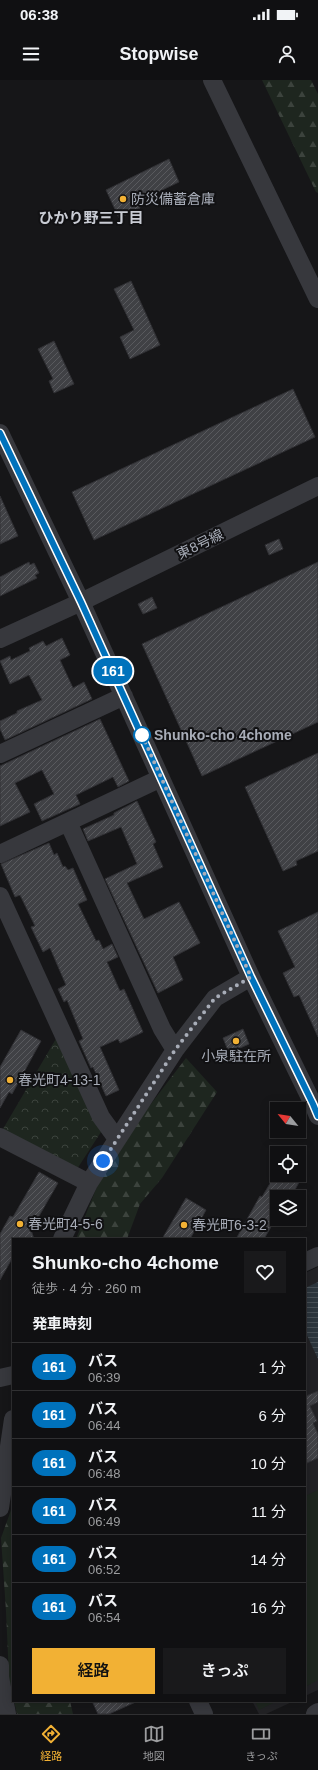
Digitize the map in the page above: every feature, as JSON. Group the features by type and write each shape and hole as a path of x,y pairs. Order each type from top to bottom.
{"street":[{"path":"212,80 318,299"},
{"path":"0,433 81,602 251,977 318,1116"},
{"name":"東8号線","path":"0,639 81,602 318,486"},
{"path":"0,754 124,696"},
{"path":"0,854 161,778"},
{"path":"68,822 162,1029 175,1050"},
{"path":"0,896 101,1117 117,1139"},
{"path":"62,1238 89,1183 175,1050 215,998 251,977"},
{"path":"0,1137 89,1183"},
{"path":"306,1262 318,1256"},
{"path":"0,1378 12,1376"},
{"path":"0,1508 12,1426"},
{"path":"0,1664 0,1677 7,1714"},
{"path":"198,1702 204,1714"}],"shaded area":[{"path":"318,1267 318,1690 306,1696 306,1273"},
{"path":"318,1282 318,1359 306,1333 306,1288"},
{"path":"253,1702 292,1702 266,1714 259,1714"}],"green space":[{"path":"262,80 311,80 318,94 318,193 316,192"},
{"path":"57,1037 101,1132 77,1169 3,1129"},
{"path":"186,1058 217,1092 162,1178 140,1204 127,1238 76,1238 98,1184 141,1117"},
{"path":"318,1490 318,1680 306,1686 306,1496"},
{"path":"11,1510 12,1692 9,1678 1,1538"},
{"path":"14,1702 70,1702 73,1714 17,1714"},
{"path":"255,1702 275,1702 259,1710"}],"building":[{"path":"169,159 179,182 137,202 140,208 119,218 106,190"},
{"path":"131,281 160,345 130,359 120,337 134,330 114,289"},
{"path":"54,341 74,384 54,393 49,381 53,379 38,349"},
{"path":"293,389 315,437 94,540 72,492"},
{"path":"0,496 18,536 0,544"},
{"path":"279,539 283,549 269,555 265,545"},
{"path":"29,562 30,565 34,563 39,573 35,575 37,578 0,596 0,577"},
{"path":"318,562 318,722 202,776 142,644"},
{"path":"152,597 157,608 143,614 138,604"},
{"path":"62,638 70,655 60,660 73,688 84,682 92,699 5,740 0,729 0,721 17,713 17,711 42,700 29,675 10,684 0,661 10,656 11,660 30,651 29,648 43,641 46,646"},
{"path":"100,719 129,781 118,787 113,777 76,795 80,804 42,821 34,804 54,794 42,770 15,783 30,812 0,826 0,766"},
{"path":"318,753 318,851 296,861 297,865 283,871 245,787"},
{"path":"137,801 156,842 153,844 163,867 127,883 144,919 179,902 200,943 173,957 183,980 158,993 105,879 137,864 121,827 88,841 83,829 114,815 114,813"},
{"path":"49,843 54,855 57,853 63,867 65,866 68,870 73,868 87,900 78,904 96,941 99,940 103,949 112,944 118,957 107,962 120,991 124,989 143,1032 120,1043 118,1039 100,1047 119,1090 106,1096 79,1041 83,1039 67,1000 64,1002 58,989 66,985 50,948 43,952 31,927 35,926 20,895 15,897 1,864"},
{"path":"318,912 318,1037 299,995 294,997 283,973 295,967 278,931"},
{"name":"小泉駐在所","path":"243,1029 249,1044 229,1053 223,1038"},
{"name":"春光町4-13-1","path":"21,1030 41,1041 12,1094 9,1092 0,1108 0,1067"},
{"name":"春光町4-5-6","path":"39,1172 58,1183 31,1230 34,1238 12,1238 12,1259 0,1280 0,1234 10,1216 13,1217"},
{"path":"271,1182 299,1182 295,1190 270,1190 270,1226 271,1226 265,1238 237,1238 260,1196 262,1197"},
{"name":"春光町6-3-2","path":"186,1198 206,1210 191,1238 163,1238"},
{"path":"318,1391 318,1402 310,1406 317,1421 313,1423 318,1434 318,1458 306,1464 306,1396"},
{"path":"92,1702 136,1702 109,1714 98,1714"}],"bus line":[{"name":"161","path":"0,433 81,602 251,977 318,1116"}],"place":[{"name":"防災備蓄倉庫","path":"123,199"},
{"name":"Shunko-cho 4chome","path":"142,735"},
{"name":"小泉駐在所","path":"236,1041"},
{"name":"春光町4-13-1","path":"10,1080"},
{"name":"春光町4-5-6","path":"20,1224"},
{"name":"春光町6-3-2","path":"184,1225"}],"district":[{"name":"ひかり野三丁目","path":"91,217"}],"route":[{"path":"103,1161 175,1050 215,998 251,977 142,735"}]}
